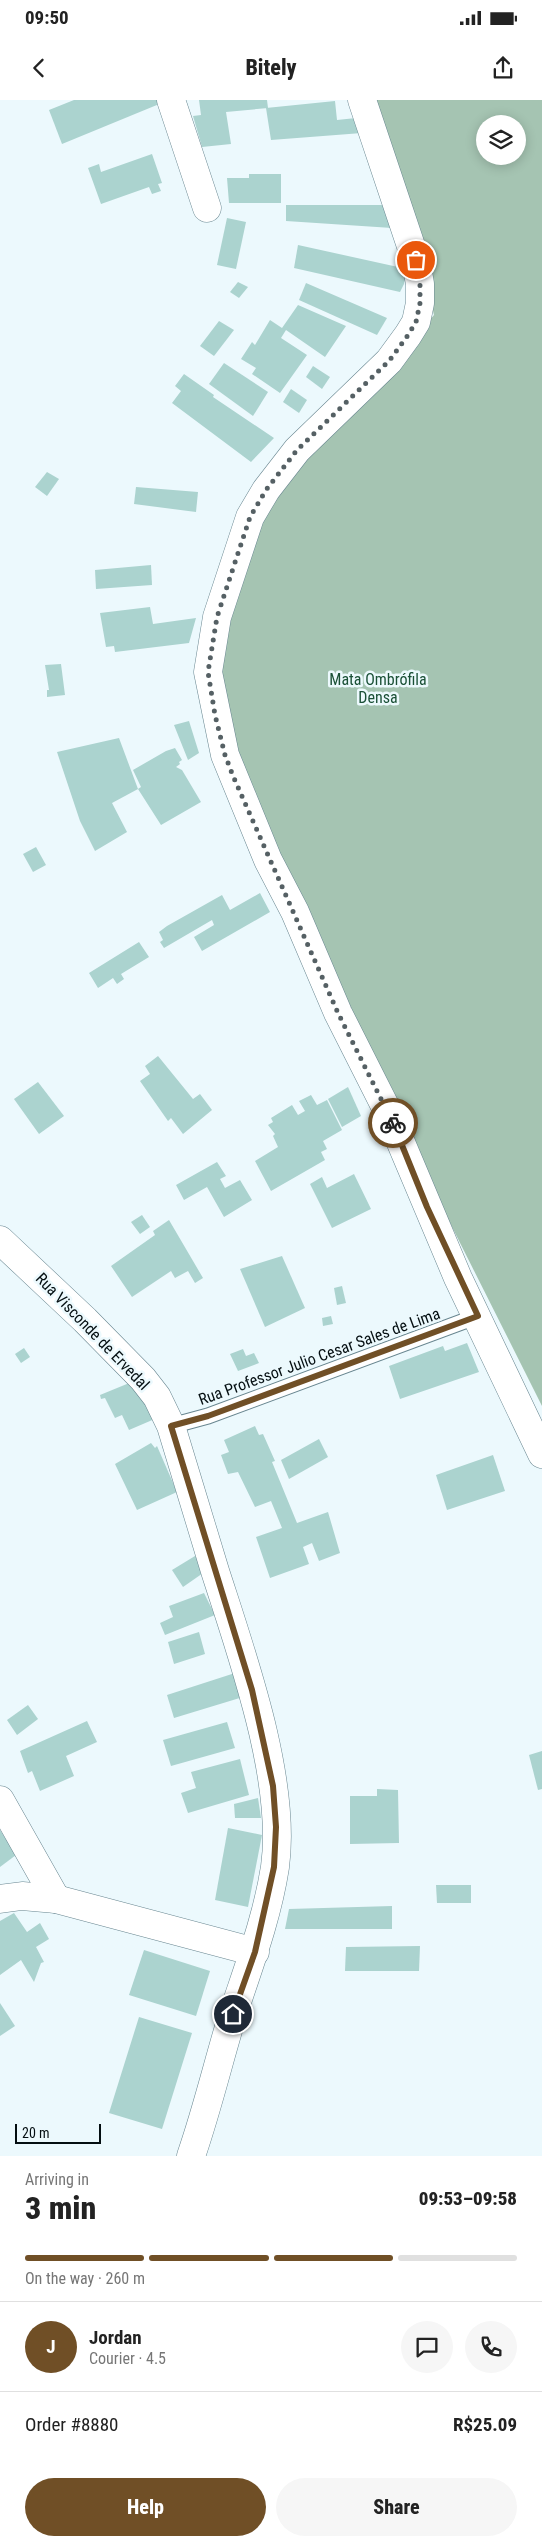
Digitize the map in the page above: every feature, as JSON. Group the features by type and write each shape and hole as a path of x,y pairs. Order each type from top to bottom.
{"street":[{"path":"171,100 207,208"},
{"path":"362,100 416,260 420,284 420,303 416,322 389,361 297,450 266,490 250,517 217,617 208,672 215,715 225,755 233,776 338,1013 388,1112 427,1207 542,1454"},
{"name":"Rua Visconde de Ervedal","path":"0,1240 86,1320 143,1379 156,1397 171,1426 252,1690 273,1786 276,1827 274,1867 255,1952 221,2052 191,2156"},
{"path":"0,1800 56,1898"},
{"path":"0,1899 22,1896 56,1898 255,1952"}],"lane":[{"name":"Rua Professor Julio Cesar Sales de Lima","path":"171,1426 208,1416 478,1316"}],"green space":[{"name":"Mata Ombrófila Densa","path":"367,100 542,100 542,1406 237,799 206,683 273,482 341,416 434,315 406,203"}],"building":[{"path":"74,100 169,100 62,144 49,110"},
{"path":"199,100 267,100 268,108 226,112 231,144 202,147 193,116 201,115"},
{"path":"335,101 337,120 356,118 362,133 271,140 266,108"},
{"path":"152,154 162,183 158,184 161,191 152,194 149,187 101,204 88,168 99,164 101,172"},
{"path":"249,174 281,174 281,203 229,203 227,178 249,178"},
{"path":"286,205 384,205 392,228 286,221"},
{"path":"227,218 246,222 236,269 217,265"},
{"path":"298,245 407,269 404,284 400,292 294,268"},
{"path":"238,282 248,287 239,298 230,292"},
{"path":"306,283 387,318 377,335 299,300"},
{"path":"298,305 346,326 325,357 286,330 281,338 307,355 280,393 252,374 256,368 241,359 252,342 255,345 270,320 282,328"},
{"path":"219,321 234,330 214,356 200,346"},
{"path":"224,363 268,392 253,416 209,384"},
{"path":"313,366 330,377 322,389 306,377"},
{"path":"184,374 214,395 213,397 274,438 251,462 172,403 181,391 175,386"},
{"path":"291,389 307,400 299,413 283,402"},
{"path":"47,472 59,479 47,496 35,487"},
{"path":"136,487 198,492 196,512 134,504"},
{"path":"151,565 152,585 96,589 95,570"},
{"path":"150,607 153,624 196,618 189,643 115,652 114,646 106,647 100,613"},
{"path":"61,664 65,695 47,697 47,690 49,690 45,665"},
{"path":"189,721 199,753 188,760 174,725"},
{"path":"119,738 138,789 112,803 127,832 95,851 80,821 57,752"},
{"path":"175,748 182,760 176,767 182,770 201,802 161,825 138,789 141,787 133,770 166,751"},
{"path":"36,847 46,865 33,872 23,854"},
{"path":"260,893 270,912 202,951 194,937 214,925 212,920 164,948 160,942 163,940 159,932 222,895 230,910"},
{"path":"139,942 149,957 121,974 124,979 117,984 113,978 98,988 89,973"},
{"path":"158,1056 193,1099 200,1094 212,1110 183,1134 171,1118 168,1121 140,1081 150,1074 145,1066"},
{"path":"38,1082 64,1116 39,1134 14,1099"},
{"path":"348,1087 361,1116 342,1127 328,1099"},
{"path":"311,1095 317,1105 327,1100 342,1130 323,1141 327,1149 321,1152 325,1160 271,1191 255,1161 278,1147 273,1136 275,1134 268,1125 273,1122 271,1118 292,1105 298,1115 305,1111 299,1101"},
{"path":"217,1162 226,1176 220,1179 225,1188 240,1180 252,1200 224,1217 207,1187 184,1200 176,1185"},
{"path":"354,1174 371,1209 332,1228 310,1184 322,1177 327,1188"},
{"path":"142,1215 150,1227 140,1234 131,1222"},
{"path":"169,1220 203,1278 195,1283 188,1271 175,1278 171,1271 132,1297 111,1266 155,1235 153,1231"},
{"path":"282,1256 305,1308 265,1327 240,1269"},
{"path":"342,1286 346,1303 337,1305 334,1288"},
{"path":"331,1316 333,1324 323,1326 322,1318"},
{"path":"467,1343 479,1372 400,1399 389,1366 443,1346 445,1351"},
{"path":"24,1348 30,1357 21,1363 15,1354"},
{"path":"243,1349 246,1356 254,1353 259,1363 238,1371 230,1354"},
{"path":"139,1379 157,1418 129,1430 122,1415 115,1418 105,1398 101,1399 100,1395"},
{"path":"255,1426 259,1435 263,1434 275,1461 272,1462 297,1523 328,1512 340,1553 319,1561 312,1543 303,1547 309,1564 270,1578 256,1537 282,1528 271,1501 255,1507 238,1472 228,1474 221,1455 229,1452 224,1440"},
{"path":"319,1439 328,1457 289,1479 281,1460"},
{"path":"151,1443 155,1448 157,1446 177,1492 137,1510 115,1464"},
{"path":"493,1455 505,1491 447,1510 436,1475"},
{"path":"195,1556 206,1571 183,1587 172,1570"},
{"path":"204,1593 215,1615 165,1635 160,1623 173,1617 169,1606"},
{"path":"199,1632 205,1654 174,1664 168,1642"},
{"path":"235,1673 243,1697 174,1718 167,1695"},
{"path":"28,1705 38,1719 17,1735 7,1720"},
{"path":"87,1721 97,1742 66,1756 74,1776 40,1791 32,1771 28,1773 20,1751"},
{"path":"227,1722 235,1748 171,1766 163,1740"},
{"path":"542,1751 542,1789 538,1790 529,1755"},
{"path":"240,1759 249,1795 188,1813 181,1793 196,1788 191,1772"},
{"path":"377,1789 398,1790 399,1843 350,1844 350,1796 377,1796"},
{"path":"258,1798 261,1818 235,1818 234,1804"},
{"path":"228,1828 262,1835 248,1907 215,1900"},
{"path":"0,1830 16,1855 0,1867"},
{"path":"436,1885 471,1885 471,1903 437,1903"},
{"path":"392,1906 392,1929 285,1929 289,1909"},
{"path":"14,1913 27,1932 40,1923 49,1939 36,1947 44,1962 41,1963 34,1982 21,1960 0,1975 0,1921"},
{"path":"420,1946 419,1971 345,1971 346,1947"},
{"path":"144,1950 210,1971 196,2016 129,1995"},
{"path":"0,2003 15,2026 0,2036"},
{"path":"139,2017 192,2033 162,2129 109,2113"}],"way so far":[{"path":"393,1123 338,1013 295,912 268,860 233,776 219,732 208,672 217,617 250,517 266,490 297,450 400,348 416,322 420,303 420,284 416,260"}],"route":[{"path":"233,2014 255,1952 274,1867 276,1827 273,1786 252,1690 171,1426 208,1416 478,1316 458,1278 393,1123"}]}
